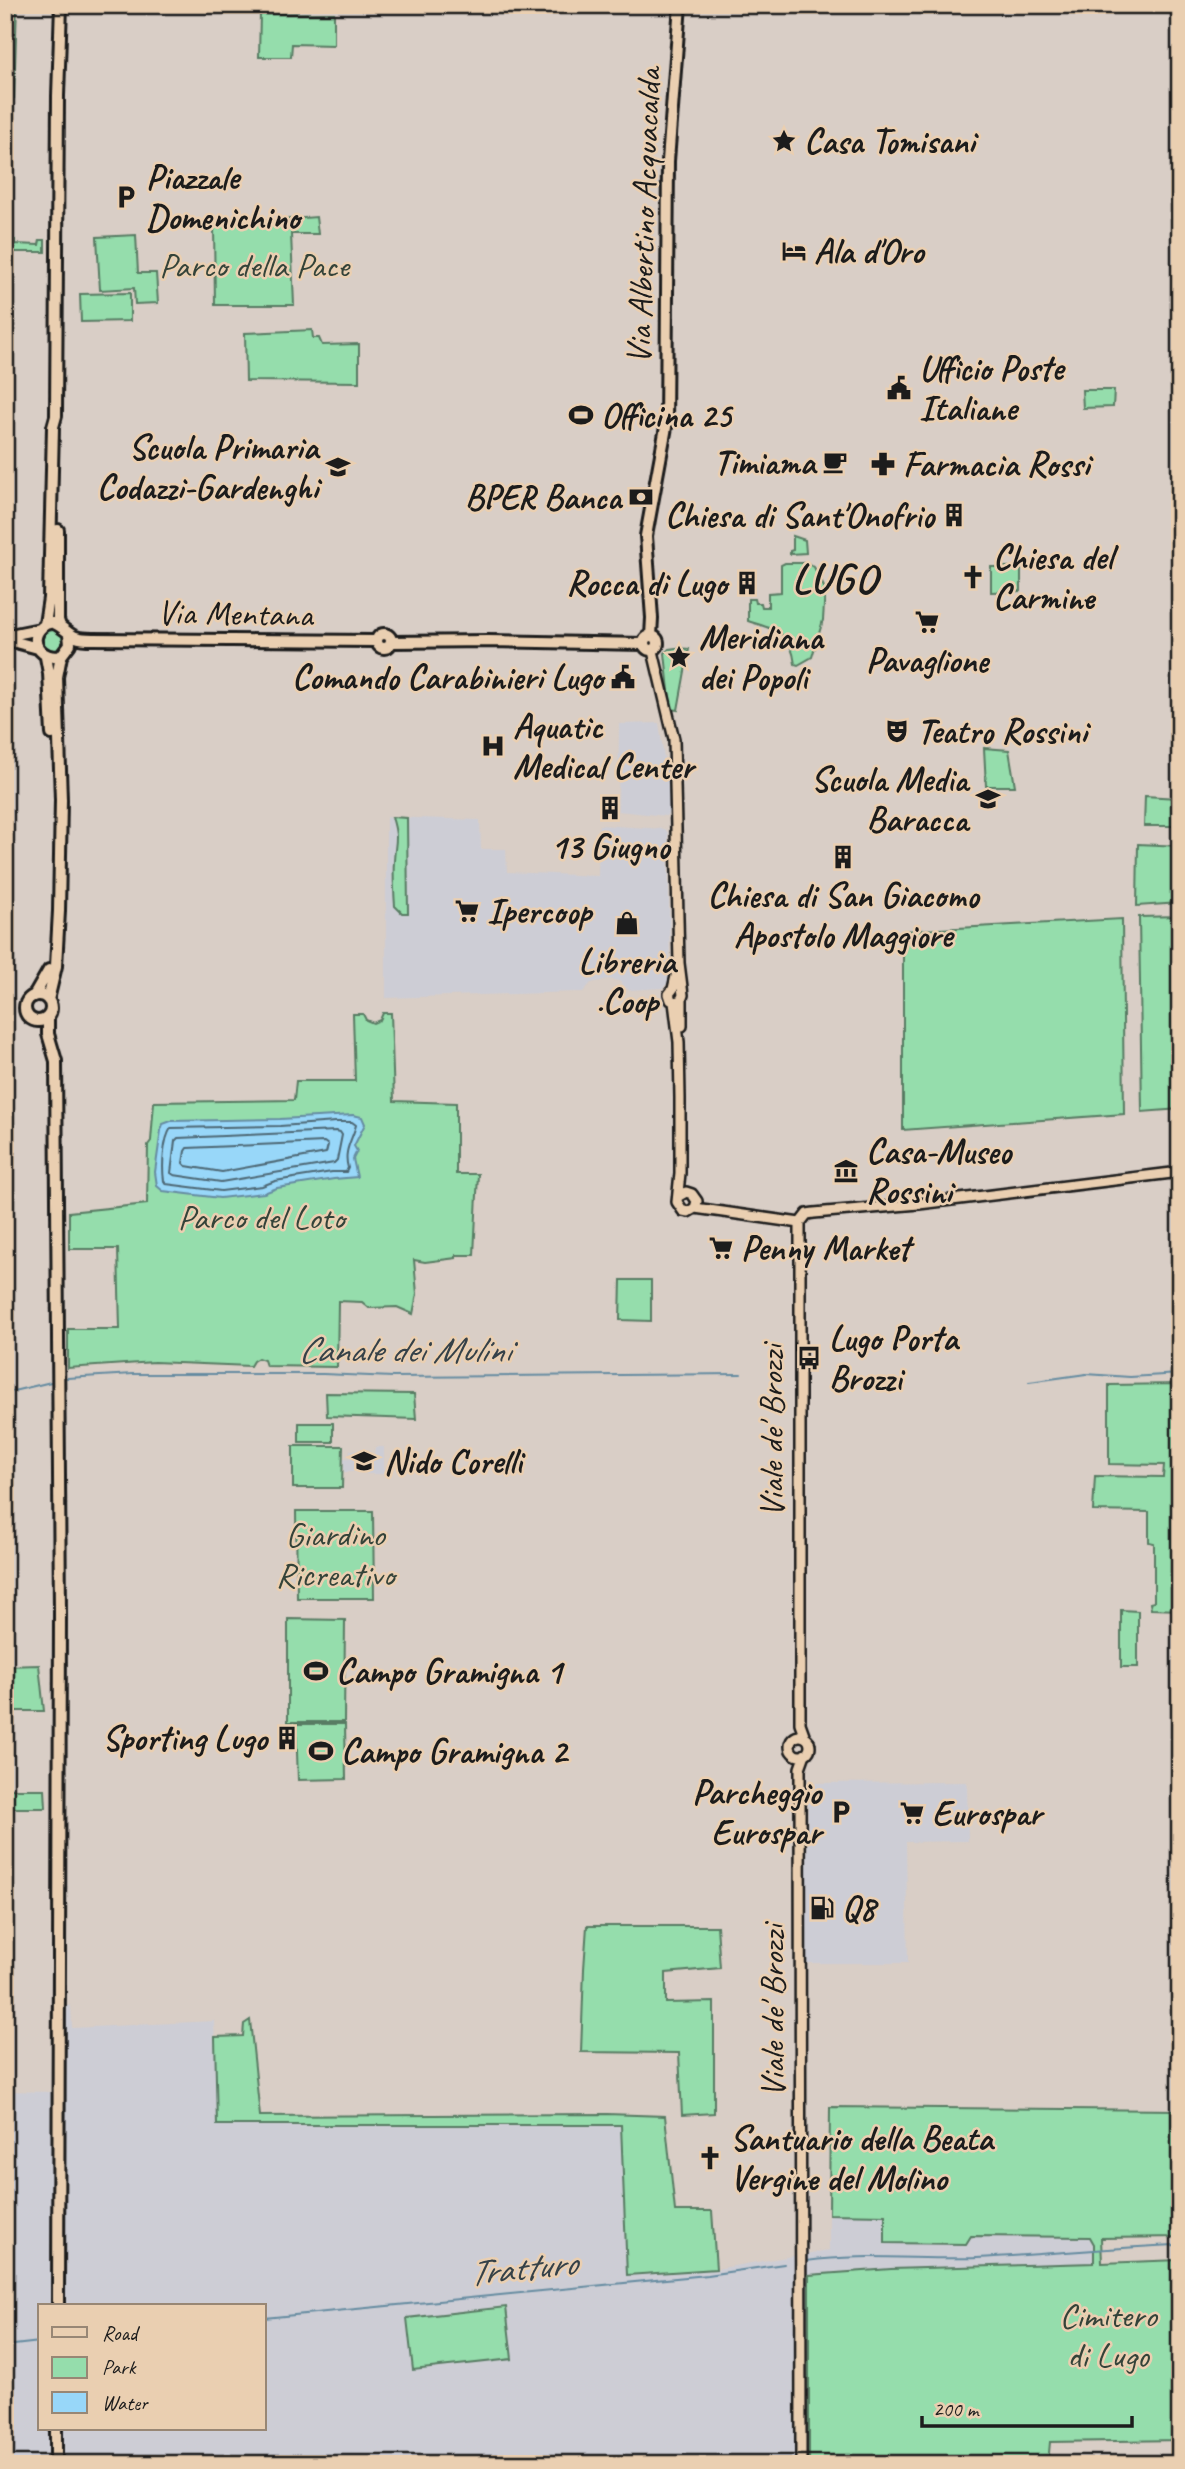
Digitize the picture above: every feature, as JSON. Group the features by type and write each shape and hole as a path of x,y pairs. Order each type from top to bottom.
{"main road":[{"path":"38,648 37,636 49,598 52,439 55,416 57,105 61,5"},
{"name":"Via Albertino Acquacalda","path":"649,644 652,618 646,536 666,427 668,161 680,5"},
{"path":"55,416 58,424 58,620 64,630 65,653 57,677 61,800 59,911 56,966 48,1000 51,1009 47,1026 56,1072 60,1640 58,2304"},
{"path":"5,638 55,623 64,630"},
{"name":"Via Mentana","path":"64,630 93,639 376,642 379,636 384,634 390,637 391,642 649,644"},
{"path":"5,638 38,648 46,657 50,681 55,812 53,910 50,964 47,975 34,996"},
{"name":"Via Mentana","path":"65,653 93,639"},
{"path":"46,657 54,658 65,653"},
{"path":"48,1000 42,996 34,996 28,999 25,1006 26,1014 33,1020 49,1047 56,1072"},
{"path":"33,1020 41,1021 48,1016"},
{"path":"56,2430 56,2464"}],"street":[{"path":"649,644 674,739 680,1173 684,1194 677,1204 680,1210 688,1212 696,1205"},
{"path":"696,1205 800,1223 807,1214 814,1213 908,1205 1180,1172"},
{"path":"684,1194 694,1195 696,1205"},
{"name":"Viale de' Brozzi","path":"800,1223 800,1723 810,1746 800,1768 801,2464"},
{"name":"Viale de' Brozzi","path":"800,1723 790,1744 800,1768"},
{"path":"793,1738 805,1737"},
{"path":"793,1753 799,1756 805,1754"}],"shaded area":[{"path":"659,723 664,758 670,770 671,809 666,816 618,811 619,724"},
{"path":"386,817 480,820 481,849 506,849 507,872 598,876 599,825 665,829 668,833 670,976 667,984 662,988 629,990 619,981 608,979 591,983 583,992 386,998"},
{"name":"Nido Corelli","path":"375,1447 384,1447 384,1474 366,1474 366,1469 344,1472 344,1458 350,1458 350,1450 370,1451 370,1457 374,1457"},
{"path":"967,1782 968,1841 906,1842 908,1963 806,1963 808,1783"},
{"path":"56,2004 71,2006 72,2028 214,2021 218,2125 621,2125 627,2274 716,2269 829,2250 829,2214 885,2215 885,2243 966,2244 971,2236 1090,2237 1094,2244 1094,2263 891,2269 809,2275 809,2464 5,2464 5,2091 54,2092"}],"green space":[{"path":"5,5 17,5 14,98 5,99"},
{"path":"334,13 334,45 292,44 291,57 259,57 260,14"},
{"name":"Parco della Pace","path":"316,217 318,234 291,234 294,305 215,305 214,225"},
{"path":"136,235 138,273 156,273 158,303 135,304 134,288 100,290 97,237"},
{"path":"5,240 15,240 15,244 39,245 40,240 45,240 45,252 13,252 12,269 5,269"},
{"path":"130,293 130,321 81,322 80,294"},
{"path":"312,330 313,338 319,338 322,345 359,344 359,382 246,381 245,333"},
{"path":"1082,390 1114,390 1113,407 1083,408"},
{"path":"793,536 805,540 806,553 790,554 793,550"},
{"path":"807,563 814,567 825,589 823,620 812,657 798,665 795,664 790,645 785,638 774,630 748,621 748,599 761,603 762,607 768,607 768,593 781,592 781,565"},
{"path":"991,567 1021,567 1021,591 991,592"},
{"path":"53,630 64,636 65,649 50,656 40,642 46,632"},
{"path":"676,648 689,649 678,710 671,709 665,653"},
{"path":"984,748 1009,750 1015,786 986,786"},
{"path":"1145,796 1177,798 1176,826 1144,826"},
{"path":"392,817 407,818 408,913 402,913 395,906 396,835"},
{"path":"1138,844 1180,846 1180,903 1137,906"},
{"path":"1180,916 1180,1109 1142,1112 1139,917"},
{"path":"1122,919 1124,1114 903,1130 903,931"},
{"name":"Parco del Loto","path":"383,1013 391,1013 394,1101 456,1103 456,1174 478,1174 474,1255 456,1255 456,1258 425,1262 414,1260 417,1294 413,1314 397,1307 369,1308 362,1302 338,1301 337,1367 266,1366 264,1360 258,1358 250,1366 154,1362 68,1368 68,1329 120,1329 118,1249 69,1249 69,1212 147,1204 148,1145 151,1141 154,1102 294,1100 296,1081 355,1081 353,1014 363,1014 366,1020 373,1023 380,1020"},
{"path":"621,1280 651,1280 651,1321 620,1320"},
{"path":"1180,1384 1180,1610 1151,1609 1150,1603 1154,1602 1154,1543 1149,1542 1149,1512 1093,1511 1095,1476 1163,1477 1164,1465 1109,1464 1109,1385"},
{"path":"326,1393 414,1394 416,1419 327,1416"},
{"path":"299,1423 333,1423 333,1442 299,1442"},
{"path":"293,1446 343,1446 342,1488 293,1488"},
{"name":"Giardino Ricreativo","path":"296,1511 373,1511 374,1598 297,1598"},
{"path":"1121,1610 1138,1611 1138,1667 1121,1667"},
{"name":"Campo Gramigna 1","path":"288,1619 345,1620 344,1722 288,1722"},
{"path":"39,1665 44,1711 5,1711 5,1666"},
{"name":"Campo Gramigna 2","path":"296,1724 345,1724 346,1779 298,1780"},
{"path":"5,1789 45,1789 46,1808 5,1808"},
{"path":"587,1926 717,1926 720,1968 666,1973 666,2003 714,2002 714,2113 682,2115 679,2053 581,2052"},
{"path":"250,2020 260,2116 665,2116 675,2211 712,2211 716,2269 627,2275 621,2125 217,2125 215,2037 243,2036 244,2024"},
{"name":"Cimitero di Lugo","path":"830,2107 1180,2110 1180,2237 1101,2238 1102,2263 1180,2260 1180,2440 1050,2442 1048,2464 809,2464 809,2275 891,2269 1094,2263 1094,2244 1090,2237 971,2236 966,2244 885,2243 885,2215 829,2214"},
{"path":"506,2307 512,2359 413,2370 407,2318"}],"water":[{"path":"353,1115 362,1117 365,1124 354,1146 357,1151 353,1159 357,1177 220,1198 163,1191 157,1186 155,1172 161,1130 163,1124 171,1121"}],"waterway":[{"name":"Canale dei Mulini","path":"67,1378 133,1374 323,1374 393,1377 741,1374"},
{"path":"1029,1382 1086,1374 1130,1377 1180,1374"},
{"name":"Canale dei Mulini","path":"5,1393 51,1382"},
{"name":"Tratturo","path":"806,2261 870,2257 977,2258 1180,2245"},
{"name":"Tratturo","path":"266,2318 707,2275 784,2264"},
{"name":"Tratturo","path":"5,2346 38,2342"}],"place":[{"name":"Casa Tomisani","path":"784,141"},
{"name":"Piazzale Domenichino","path":"126,197"},
{"name":"Ala d'Oro","path":"794,251"},
{"name":"Ufficio Poste Italiane","path":"899,388"},
{"name":"Officina 25","path":"581,415"},
{"name":"Timiama","path":"835,462"},
{"name":"Farmacia Rossi","path":"883,464"},
{"name":"Scuola Primaria Codazzi-Gardenghi","path":"338,467"},
{"name":"BPER Banca","path":"641,497"},
{"name":"Chiesa di Sant'Onofrio","path":"954,515"},
{"name":"Chiesa del Carmine","path":"973,577"},
{"name":"Rocca di Lugo","path":"747,583"},
{"name":"Pavaglione","path":"927,622"},
{"name":"Meridiana dei Popoli","path":"679,657"},
{"name":"Comando Carabinieri Lugo","path":"623,677"},
{"name":"Teatro Rossini","path":"897,731"},
{"name":"Aquatic Medical Center","path":"493,746"},
{"name":"Scuola Media Baracca","path":"988,799"},
{"name":"13 Giugno","path":"610,808"},
{"name":"Chiesa di San Giacomo Apostolo Maggiore","path":"843,857"},
{"name":"Ipercoop","path":"467,911"},
{"name":"Libreria .Coop","path":"627,923"},
{"name":"Casa-Museo Rossini","path":"846,1171"},
{"name":"Penny Market","path":"721,1248"},
{"name":"Lugo Porta Brozzi","path":"809,1358"},
{"name":"Nido Corelli","path":"364,1461"},
{"name":"Campo Gramigna 1","path":"316,1671"},
{"name":"Sporting Lugo","path":"287,1738"},
{"name":"Campo Gramigna 2","path":"321,1751"},
{"name":"Parcheggio Eurospar","path":"841,1812"},
{"name":"Eurospar","path":"912,1813"},
{"name":"Q8","path":"822,1908"},
{"name":"Santuario della Beata Vergine del Molino","path":"710,2158"}],"district":[{"name":"LUGO","path":"835,577"}]}
